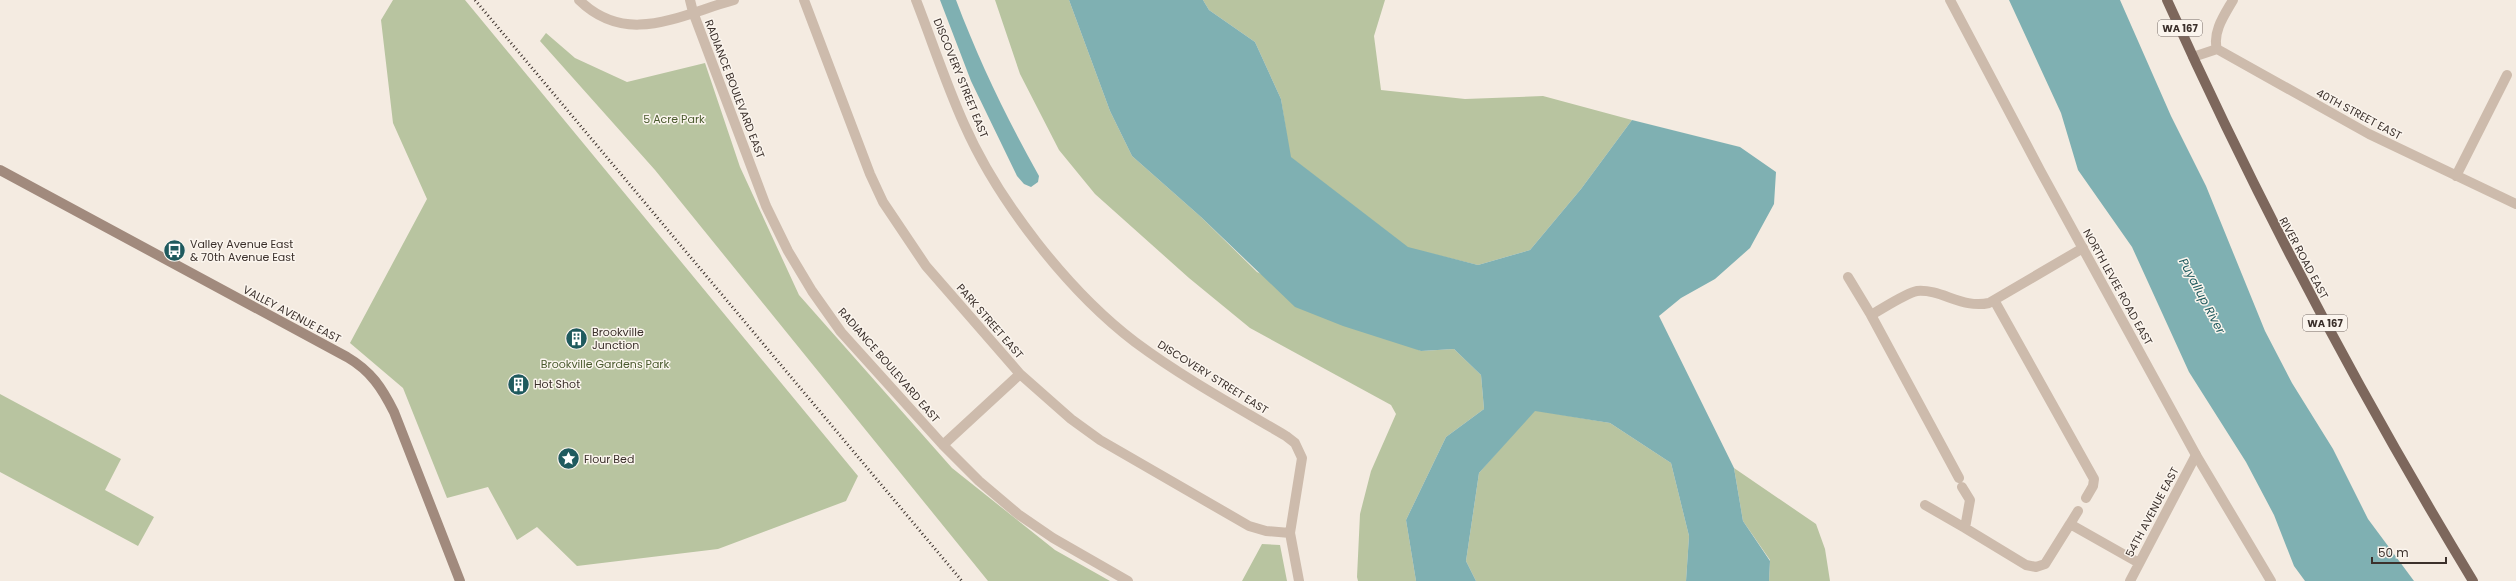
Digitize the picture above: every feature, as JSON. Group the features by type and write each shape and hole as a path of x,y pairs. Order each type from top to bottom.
{"main road":[{"name":"RIVER ROAD EAST","path":"2167,0 2192,57 2255,190 2301,279 2404,466 2473,581"},
{"name":"VALLEY AVENUE EAST","path":"0,170 347,357 371,374 382,386 394,412 460,581"}],"street":[{"path":"579,0 601,17 630,26 654,24 734,0"},
{"name":"RADIANCE BOULEVARD EAST","path":"690,0 693,12 766,206 788,252 812,291 842,332 943,445 979,481 1018,514 1053,538 1128,581"},
{"name":"PARK STREET EAST","path":"804,0 870,174 883,202 926,266 1020,374 1071,418 1100,440 1249,526 1266,531 1290,533"},
{"name":"DISCOVERY STREET EAST","path":"916,0 964,125 1015,213 1052,260 1094,306 1133,340 1170,367 1286,436 1300,450 1302,458 1290,533"},
{"name":"NORTH LEVEE ROAD EAST","path":"1950,0 2196,455 2271,581"},
{"path":"2192,57 2217,49 2215,43 2219,26 2233,0"},
{"name":"40TH STREET EAST","path":"2217,49 2369,134 2516,204"},
{"path":"2456,176 2507,75"},
{"path":"1871,315 1916,291 1926,292 1972,305 1994,300 2083,248"},
{"path":"1848,277 1871,315 1970,500 1966,528"},
{"path":"1994,300 2094,479 2093,486 2086,498"},
{"path":"943,445 1020,374"},
{"name":"54TH AVENUE EAST","path":"2130,581 2196,455"},
{"path":"1925,505 2026,565 2036,567 2045,564 2078,512"},
{"path":"2070,524 2139,562"},
{"path":"1290,533 1299,581"}],"green space":[{"name":"Brookville Gardens Park","path":"393,0 465,0 858,476 846,501 718,549 577,566 537,527 517,540 488,487 447,498 403,388 350,343 427,199 393,123 381,20"},
{"path":"995,0 1069,0 1110,111 1132,156 1201,217 1257,272 1421,351 1454,349 1481,375 1484,409 1446,437 1406,520 1416,581 1358,581 1357,577 1360,514 1371,471 1396,414 1391,405 1250,328 1189,278 1095,194 1059,150 1020,74"},
{"path":"1203,0 1385,0 1374,36 1381,90 1465,99 1543,96 1632,120 1581,189 1530,250 1478,265 1408,248 1290,157 1281,99 1255,42 1209,10"},
{"name":"5 Acre Park","path":"546,33 575,58 627,82 705,63 740,167 799,295 952,468 1055,550 1110,581 988,581 655,170 540,41"},
{"path":"0,394 121,459 105,490 154,517 138,546 0,472"},
{"path":"1534,410 1610,423 1671,463 1689,536 1686,581 1476,581 1466,561 1479,473"},
{"path":"1734,468 1816,524 1825,549 1830,581 1769,581 1770,560 1743,521"},
{"path":"1262,544 1280,545 1287,581 1242,581"}],"water":[{"path":"940,0 956,0 994,90 1039,176 1038,182 1031,187 1024,184 1017,176 971,81"},
{"path":"1069,0 1203,0 1209,10 1255,42 1281,99 1291,157 1408,247 1478,265 1530,250 1581,189 1632,120 1740,147 1776,172 1774,204 1750,248 1715,279 1681,298 1659,316 1734,468 1743,521 1770,561 1769,581 1686,581 1689,536 1671,463 1610,423 1535,411 1479,473 1466,561 1476,581 1416,581 1406,520 1446,437 1484,409 1481,375 1454,349 1421,351 1343,326 1295,307 1201,217 1132,156 1110,111"},
{"name":"Puyallup River","path":"2009,0 2120,0 2171,116 2206,186 2265,331 2292,383 2333,449 2368,519 2414,581 2305,581 2294,566 2274,515 2246,462 2189,372 2132,247 2078,170 2061,113"}],"railway":[{"path":"475,0 962,581"}],"place":[{"name":"Valley Avenue East & 70th Avenue East","path":"174,250"},
{"name":"Brookville Junction","path":"577,338"},
{"name":"Hot Shot","path":"518,384"},
{"name":"Flour Bed","path":"568,459"}]}
